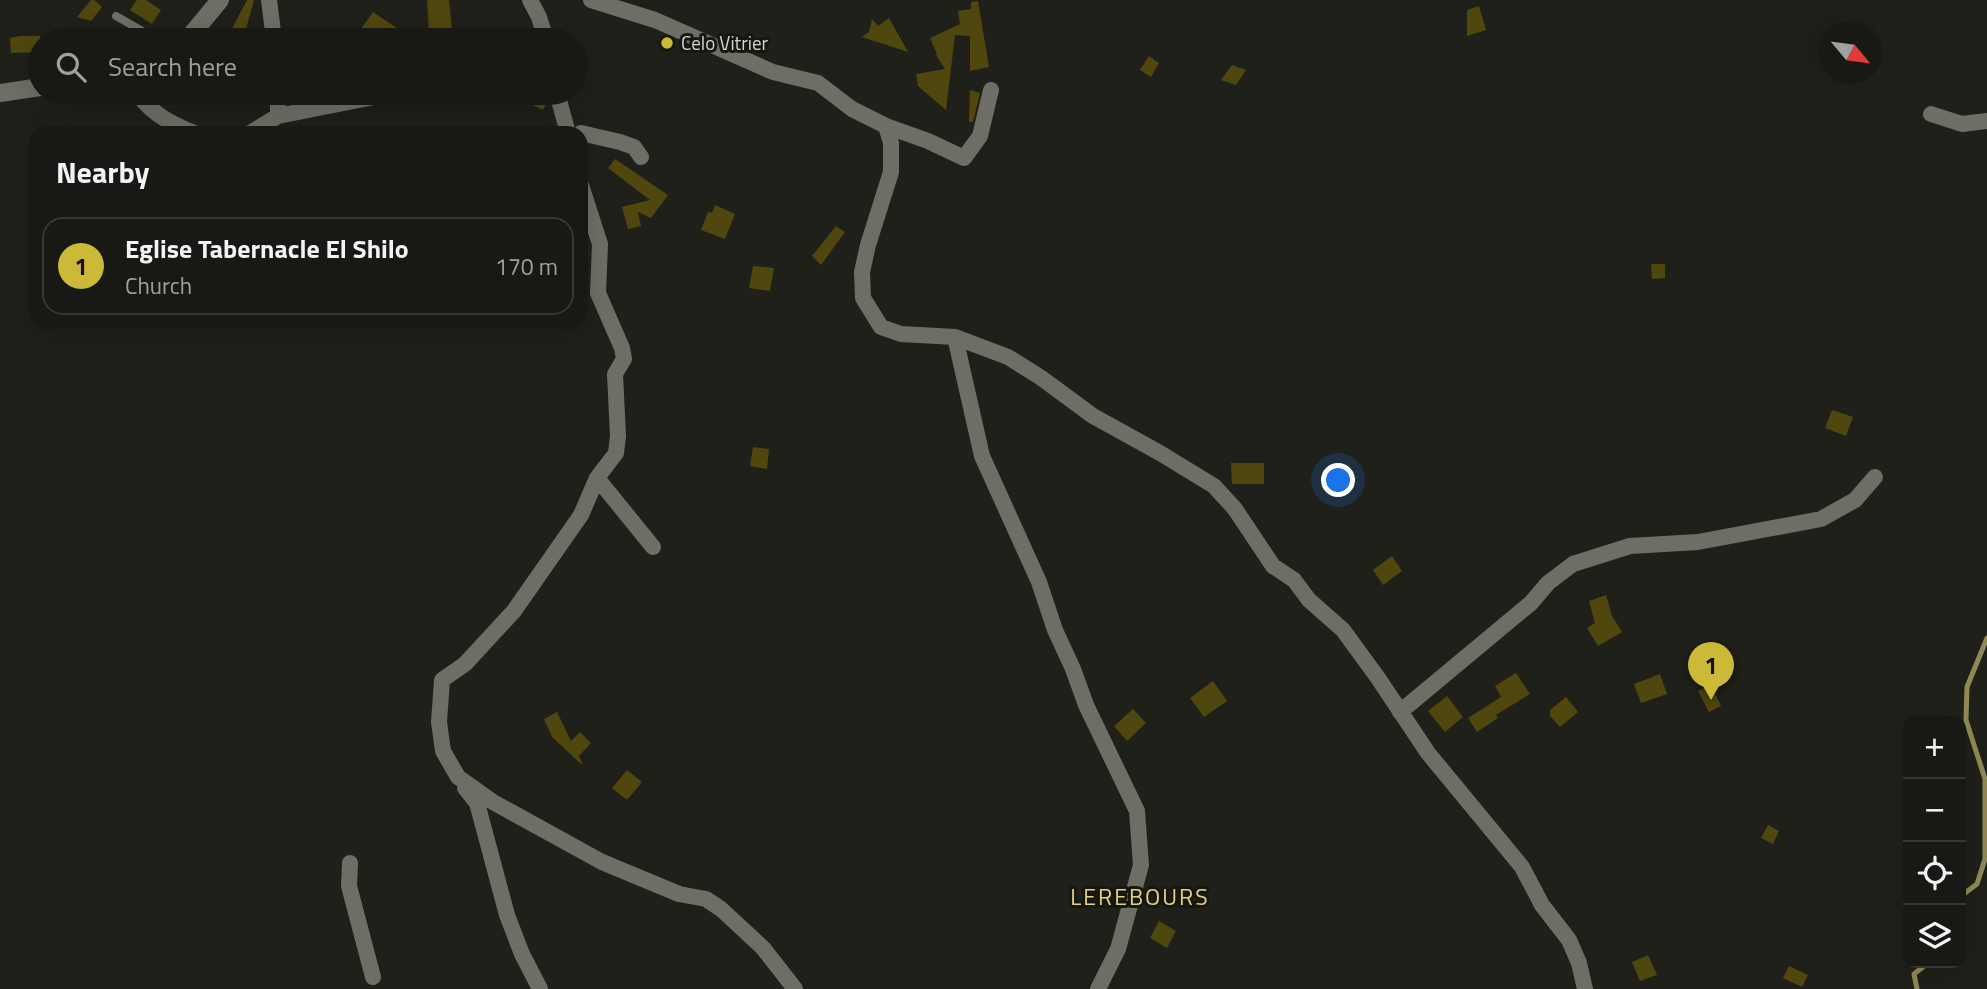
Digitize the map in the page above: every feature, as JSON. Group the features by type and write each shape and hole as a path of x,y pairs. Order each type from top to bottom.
{"street":[{"path":"197,28 220,0"},
{"path":"269,0 272,28"},
{"path":"530,0 543,28"},
{"path":"591,0 655,20 773,72 818,83 852,109 964,159 980,136 991,90"},
{"path":"0,93 28,89"},
{"path":"145,105 176,126"},
{"path":"278,105 278,116"},
{"path":"262,126 278,116 333,105"},
{"path":"561,105 567,126"},
{"path":"564,114 575,126"},
{"path":"1931,114 1962,124 1987,121"},
{"path":"886,126 891,143 891,172 862,272 863,298 881,327 901,334 955,337 1008,357 1093,416 1214,486 1235,509 1273,566 1294,580 1309,600 1343,630 1428,753 1522,867 1542,905 1569,940 1579,962 1585,989"},
{"path":"588,135 634,147 641,157"},
{"path":"540,989 522,954 507,915 477,803 457,777 443,751 439,722 442,680 465,664 514,611 581,515 597,478 616,453 618,436 615,374 624,359 622,348 598,293 600,244 588,207"},
{"path":"955,337 982,456 1039,582 1055,630 1086,705 1137,811 1141,865 1118,949 1098,989"},
{"path":"1400,712 1531,603 1548,583 1573,564 1629,546 1698,542 1821,519 1855,500 1875,477"},
{"path":"597,478 653,547"},
{"path":"457,777 493,802 603,862 679,894 706,899 721,909 763,948 795,989"},
{"path":"350,863 349,886 373,977"}],"lane":[{"path":"116,16 137,28"}],"building":[{"path":"91,0 102,7 91,21 77,17"},
{"path":"137,0 146,0 161,10 152,24 130,10"},
{"path":"247,0 254,0 246,28 232,28"},
{"path":"427,0 449,0 452,28 429,28"},
{"path":"978,1 989,67 970,71 970,36 955,35 946,110 918,86 916,74 945,69 930,38 960,24 958,11 971,9 971,2"},
{"path":"1479,6 1486,30 1467,36 1467,10"},
{"path":"373,12 397,28 362,28"},
{"path":"889,18 908,52 862,37 869,32 872,19 878,26"},
{"path":"28,36 28,52 11,53 10,38"},
{"path":"1149,56 1159,63 1151,77 1140,70"},
{"path":"1232,65 1246,70 1236,85 1221,80"},
{"path":"970,90 980,93 973,122 969,122"},
{"path":"533,105 546,105 543,110"},
{"path":"615,159 668,195 651,218 638,212 641,226 628,229 622,207 650,200 608,168"},
{"path":"715,205 735,214 725,239 701,230 708,212 712,213"},
{"path":"836,226 845,232 821,265 812,256"},
{"path":"1651,264 1665,264 1665,278 1652,279"},
{"path":"753,266 774,268 770,291 749,288"},
{"path":"1832,410 1853,417 1846,436 1825,428"},
{"path":"753,447 769,449 767,469 750,466"},
{"path":"1231,463 1264,463 1264,484 1232,484"},
{"path":"1392,556 1402,571 1383,585 1373,570"},
{"path":"1606,595 1612,616 1622,632 1598,646 1587,628 1595,623 1589,601"},
{"path":"1516,673 1530,694 1496,715 1498,718 1477,732 1468,718 1501,697 1495,686"},
{"path":"1660,674 1667,694 1641,703 1634,684"},
{"path":"1213,681 1227,701 1204,717 1190,698"},
{"path":"1711,685 1721,706 1709,712 1698,691"},
{"path":"1447,696 1463,717 1445,732 1428,711"},
{"path":"1566,697 1578,712 1560,727 1550,716 1550,710"},
{"path":"1133,709 1146,723 1127,741 1114,726"},
{"path":"557,712 571,741 580,732 591,743 579,756 581,764 552,737 544,719"},
{"path":"627,770 642,782 627,800 612,788"},
{"path":"1768,825 1779,831 1773,844 1761,838"},
{"path":"1159,921 1176,931 1167,948 1150,938"},
{"path":"1648,955 1657,975 1640,981 1632,962"},
{"path":"1789,966 1808,975 1802,987 1783,978"}],"waterway":[{"path":"1966,892 1977,884 1985,859 1985,779 1966,720 1967,687 1987,638"},
{"path":"1917,989 1914,974 1922,968"}],"place":[{"name":"Celo Vitrier","path":"667,43"},
{"name":"Eglise Tabernacle El Shilo","path":"1711,700"}],"district":[{"name":"LEREBOURS","path":"1140,897"}]}
